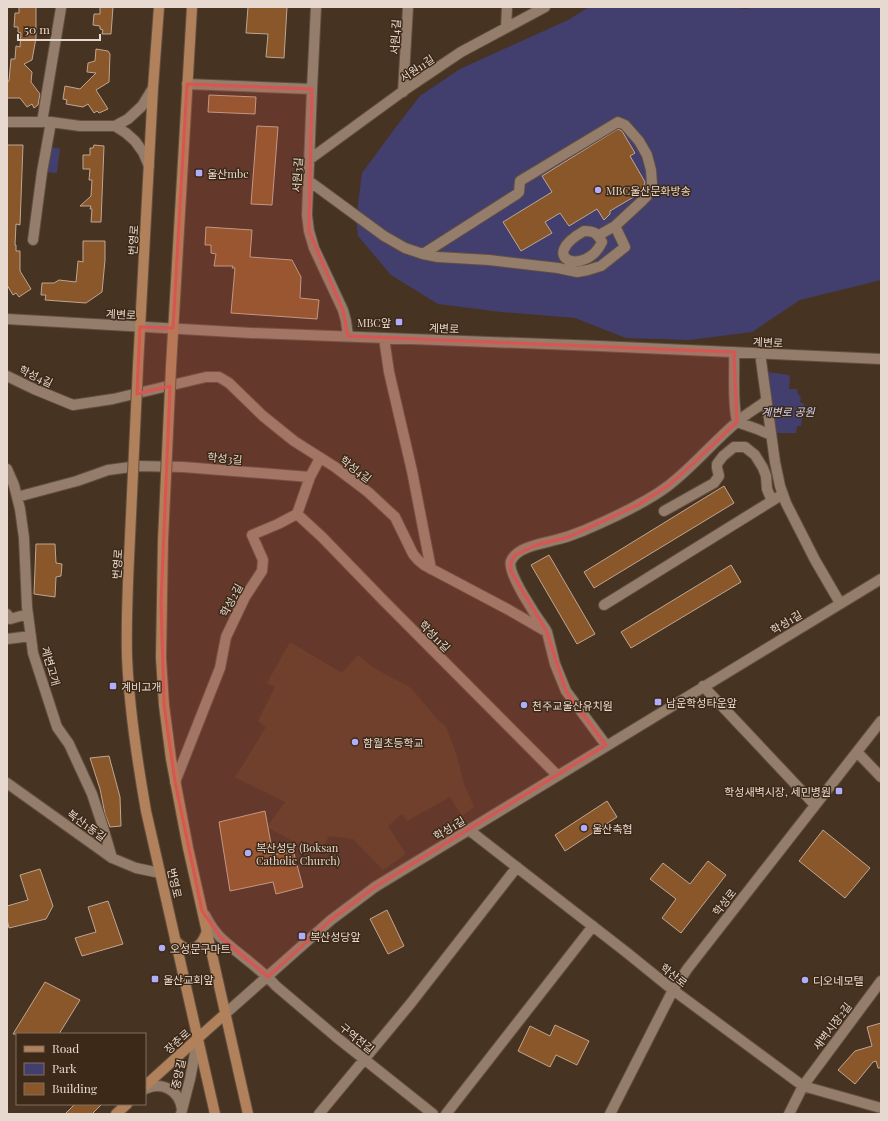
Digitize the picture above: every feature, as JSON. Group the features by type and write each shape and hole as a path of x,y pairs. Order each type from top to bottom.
{"main road":[{"name":"번영로","path":"159,7 153,88 138,366 127,599 127,657 130,706 146,811 215,1114"},
{"name":"번영로","path":"192,7 186,84 162,540 161,658 164,705 175,782 202,911 248,1114"},
{"path":"175,940 179,945 188,949 193,949 198,947 207,932"},
{"name":"장춘로","path":"146,1087 226,1014"},
{"path":"116,1114 126,1105"}],"street":[{"name":"서원3길","path":"316,7 307,215 309,231 314,248 343,310 348,336"},
{"name":"서원4길","path":"403,92 408,7"},
{"path":"506,28 507,7"},
{"name":"서원11길","path":"310,159 461,52 545,7"},
{"path":"33,240 61,8"},
{"path":"186,84 312,89"},
{"path":"7,122 47,122 80,126 115,126 128,119 142,106 153,88"},
{"path":"423,254 520,192 520,181 618,122 625,125 639,141 647,155 652,170 652,184 647,196 615,226 599,235"},
{"path":"115,126 135,141 143,152 149,166"},
{"path":"308,181 384,236 405,248 438,257 489,260 558,268 577,272 601,266 625,247 615,226"},
{"name":"계변로","path":"7,319 251,333 881,359"},
{"path":"384,338 389,372 412,471 431,568"},
{"path":"734,352 734,408 737,422"},
{"path":"760,354 775,462 780,486 815,560 840,603"},
{"name":"학성4길","path":"7,376 72,405 113,399 206,377 219,378 229,383 263,416 294,441 335,467 368,492 395,517 413,554 418,560 547,632"},
{"path":"606,745 566,691 555,664 547,632 514,577 510,565 511,562 515,555 522,551 569,536 599,524 638,505 668,486 737,422 766,401"},
{"path":"737,422 771,435"},
{"path":"664,511 714,483 719,476 717,464 720,459 734,447 745,447 750,450 760,461 766,476 772,501"},
{"path":"296,514 310,477 320,458"},
{"name":"학성3길","path":"17,497 78,481 108,470 138,466 183,466 310,477"},
{"name":"계변고개","path":"7,469 11,486 17,497 20,509 24,538 28,614 33,653 57,727 69,744 92,794 112,858"},
{"path":"604,605 783,494"},
{"name":"학성11길","path":"296,514 322,537 557,775"},
{"name":"학성2길","path":"175,782 220,668 226,637 244,597 262,571 263,560 252,535 278,524 296,514"},
{"name":"학성1길","path":"226,1014 331,920 375,887 881,578"},
{"path":"7,614 10,619 28,614"},
{"path":"7,639 31,636"},
{"path":"703,686 815,805"},
{"name":"학성로","path":"610,1114 674,990 688,968 881,721"},
{"path":"857,752 881,777"},
{"name":"복산1동길","path":"7,783 112,858 136,868 160,873"},
{"name":"학산로","path":"469,830 674,990 803,1086 881,1108"},
{"path":"319,1114 411,1003 517,867"},
{"name":"구역전길","path":"202,911 211,926 221,938 268,977 276,986 433,1114"},
{"path":"446,1114 593,926"},
{"name":"새벽시장2길","path":"789,1114 803,1086 881,981"},
{"name":"중앙길","path":"182,1112 198,1038"},
{"path":"146,1088 164,1086 169,1089 179,1098 182,1112"}],"highlighted area":[{"path":"187,84 312,89 309,231 343,310 348,336 734,352 737,422 695,462 668,486 638,505 569,537 537,545 515,555 511,562 511,571 547,632 566,691 606,745 375,887 331,920 268,977 221,938 202,911 175,782 164,705 161,603 170,386 137,394 140,327 173,328"}],"shaded area":[{"name":"함월초등학교","path":"290,642 342,673 358,655 372,667 411,688 436,718 446,727 457,756 464,784 474,807 462,816 450,797 407,821 402,814 388,826 406,854 383,870 353,839 329,836 318,855 267,827 285,802 234,777 238,773 266,727 258,721 275,687 267,683"}],"green space":[{"path":"589,7 731,7 747,9 749,7 881,7 881,280 800,300 752,332 689,340 626,338 575,318 501,312 438,304 391,275 358,236 356,220 362,173 420,96 460,69 568,20"},
{"path":"45,147 60,148 57,173 42,172"},
{"name":"계변로 공원","path":"767,372 789,375 789,389 797,389 798,395 801,396 800,402 804,404 801,426 797,426 796,433 777,433"}],"building":[{"path":"19,7 36,7 36,38 32,60 24,64 32,72 31,82 40,94 38,105 34,108 32,104 27,107 20,98 7,98 7,82 9,81 11,59 15,59 16,46 20,47 21,33 18,32 18,27 14,27 15,13 19,13"},
{"path":"100,7 113,7 111,34 102,34 103,30 100,29 100,26 93,25 94,14 100,14"},
{"path":"248,7 287,7 284,58 266,57 268,34 246,33"},
{"path":"96,49 108,51 110,54 109,82 96,90 108,109 99,113 97,111 94,113 88,104 83,107 66,104 67,100 63,99 65,86 80,89 96,73 87,72 88,63 95,61"},
{"path":"209,95 256,97 255,114 208,112"},
{"path":"257,126 278,127 272,205 251,204"},
{"name":"MBC울산문화방송","path":"618,129 622,131 635,153 630,156 645,182 642,192 610,211 610,214 604,220 597,209 569,226 560,213 545,222 552,233 521,251 503,222 552,192 542,176"},
{"path":"7,145 23,145 20,225 16,224 15,245 16,251 20,251 20,271 31,289 19,297 16,293 13,295 7,285"},
{"path":"94,145 104,146 101,222 91,222 91,206 80,206 91,196 92,180 89,180 90,169 83,169 83,155 90,155 90,148 93,148"},
{"path":"206,227 252,230 250,257 292,260 301,277 300,298 319,300 317,319 231,313 235,268 232,268 233,266 214,266 216,254 211,253 211,245 205,245"},
{"path":"83,241 105,241 102,292 86,303 45,300 46,295 41,295 42,283 54,283 59,280 76,282 78,261 83,262"},
{"path":"724,486 734,503 594,588 584,572"},
{"path":"36,544 55,544 56,563 62,564 61,576 56,577 55,597 34,594"},
{"path":"549,555 595,634 577,644 531,565"},
{"path":"731,565 741,582 631,648 621,632"},
{"path":"109,756 120,797 121,826 110,827 90,758"},
{"path":"607,801 617,817 565,851 555,835"},
{"name":"복산성당 (Boksan Catholic Church)","path":"265,811 273,855 293,850 303,887 276,894 273,882 230,891 219,822"},
{"path":"823,830 870,868 845,898 799,861"},
{"path":"708,861 726,875 681,933 662,918 676,899 650,879 663,863 690,884"},
{"path":"40,869 53,906 46,919 9,928 7,906 28,900 20,875"},
{"path":"108,901 123,944 82,956 75,938 96,932 88,907"},
{"path":"387,910 404,946 388,954 370,919"},
{"path":"45,982 80,1000 60,1033 13,1034"},
{"path":"881,1023 881,1068 878,1068 876,1061 873,1062 855,1084 838,1070 855,1051 872,1046 867,1027"},
{"path":"555,1025 589,1041 577,1065 556,1055 550,1067 518,1051 530,1026 550,1036"},
{"path":"74,1105 101,1105 92,1114 65,1114"}],"place":[{"name":"울산mbc","path":"199,173"},
{"name":"MBC울산문화방송","path":"598,190"},
{"name":"MBC앞","path":"399,322"},
{"name":"계비고개","path":"113,686"},
{"name":"남운학성타운앞","path":"658,702"},
{"name":"천주교울산유치원","path":"524,705"},
{"name":"함월초등학교","path":"355,742"},
{"name":"학성새벽시장, 세민병원","path":"839,791"},
{"name":"울산축협","path":"584,828"},
{"name":"복산성당 (Boksan Catholic Church)","path":"248,853"},
{"name":"복산성당앞","path":"302,936"},
{"name":"오성문구마트","path":"162,948"},
{"name":"울산교회앞","path":"155,979"},
{"name":"디오네모텔","path":"805,980"}]}
